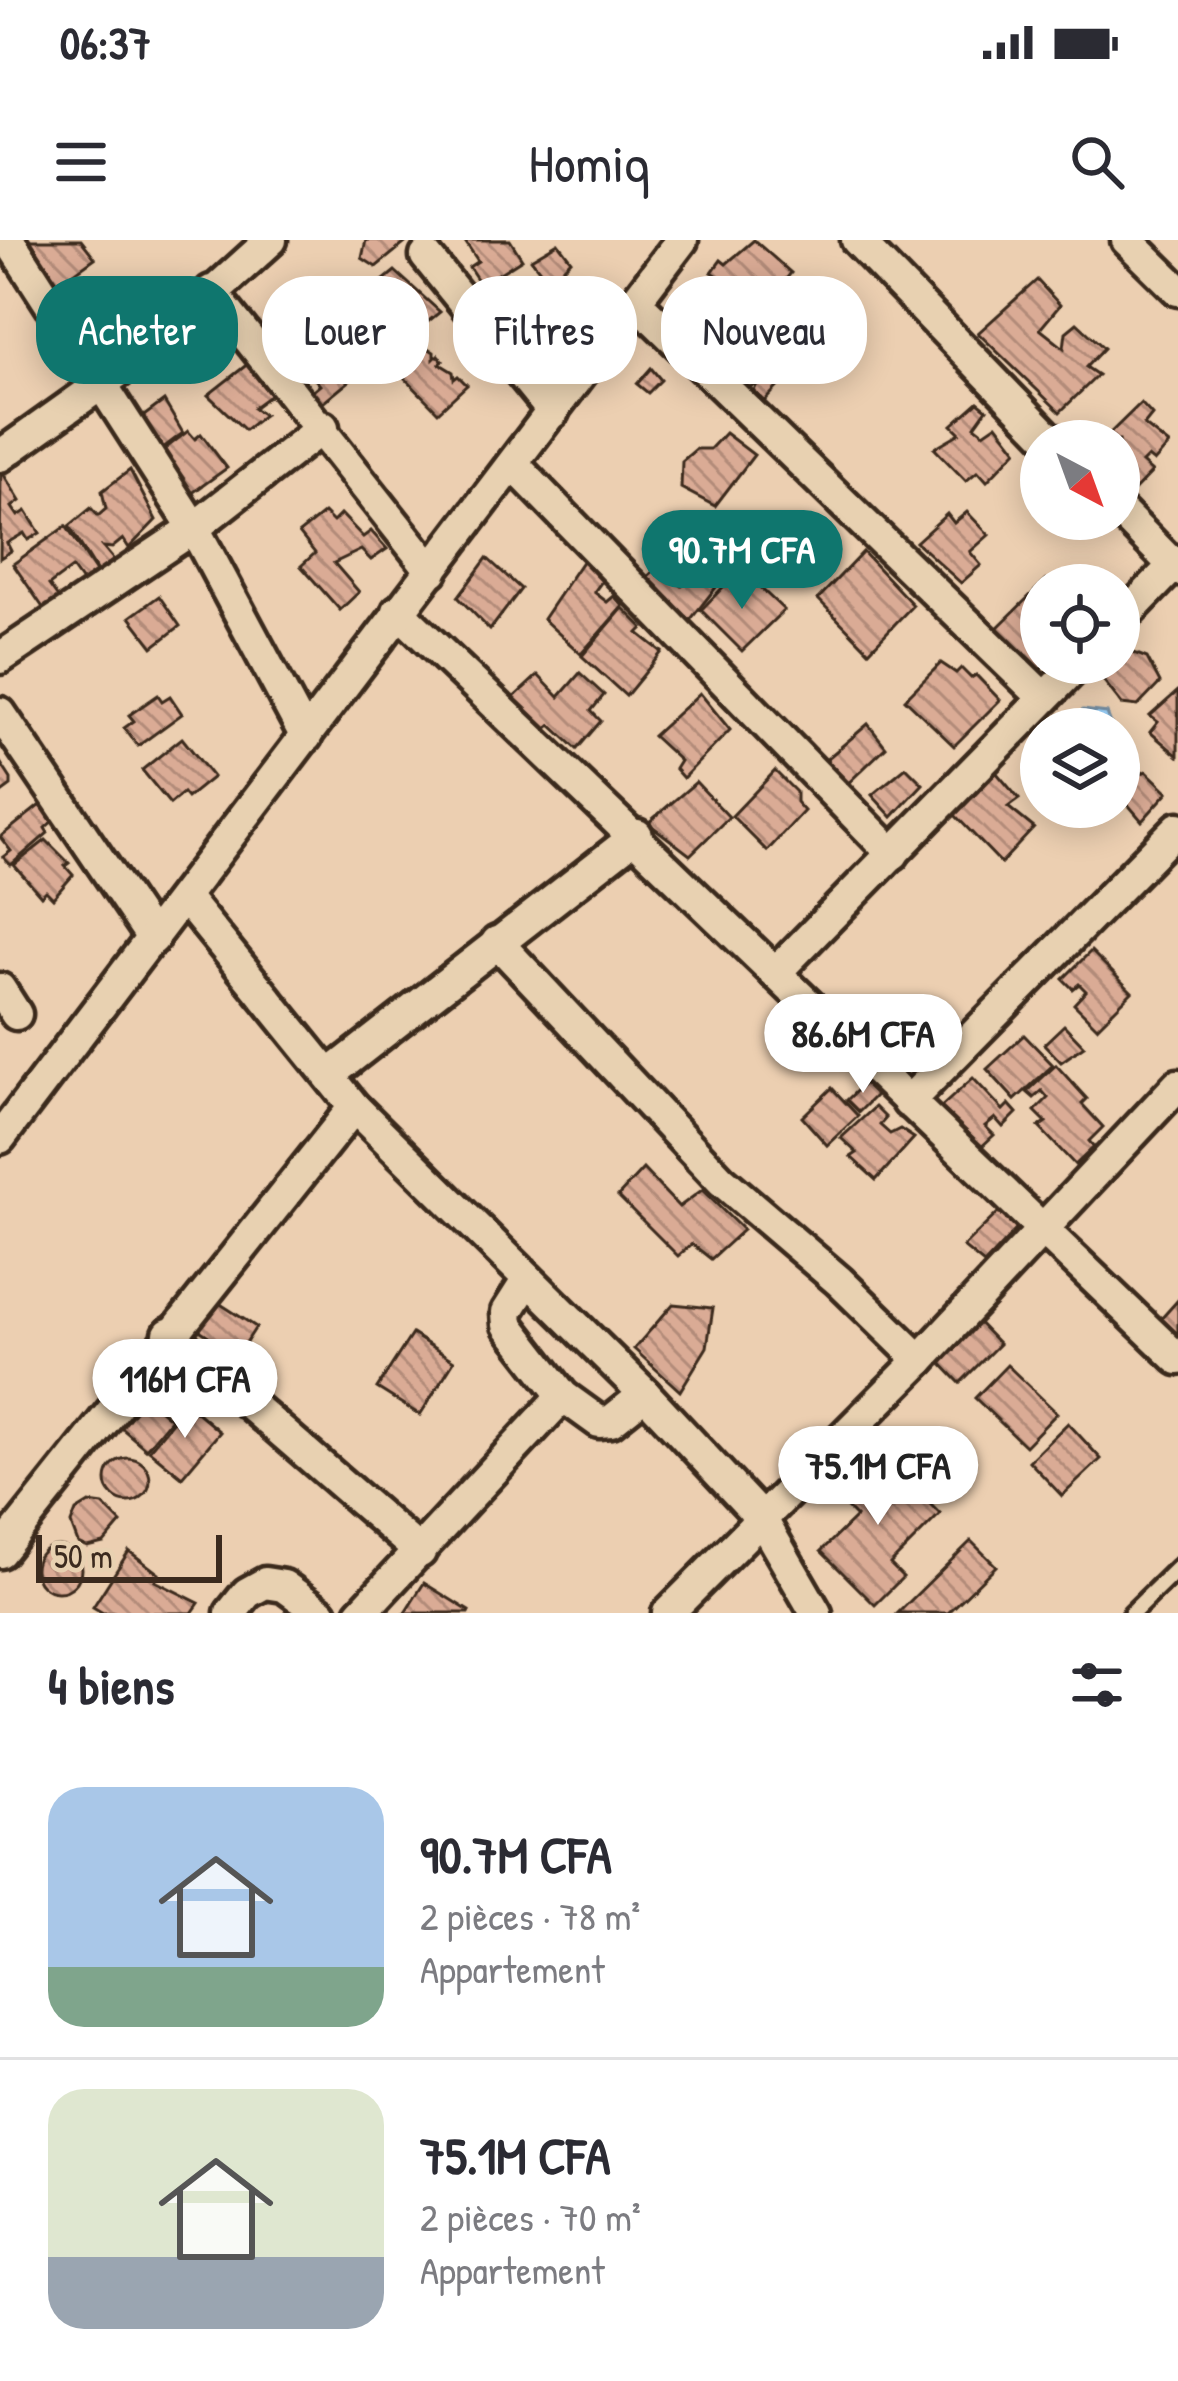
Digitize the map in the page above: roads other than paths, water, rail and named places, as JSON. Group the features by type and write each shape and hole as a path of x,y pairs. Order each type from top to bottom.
{"street":[{"path":"229,276 271,240"},
{"path":"682,240 637,302 1044,698"},
{"path":"857,240 1032,420"},
{"path":"1126,240 1176,285"},
{"path":"8,243 36,285"},
{"path":"426,256 553,412"},
{"path":"238,323 432,571"},
{"path":"0,456 97,384"},
{"path":"101,384 194,528 306,736"},
{"path":"0,1138 574,384"},
{"path":"0,658 194,528 323,427"},
{"path":"514,464 893,854"},
{"path":"1140,531 1176,566 1140,601"},
{"path":"398,611 1178,1358"},
{"path":"775,973 1058,684"},
{"path":"0,713 154,939"},
{"path":"908,1102 1178,828"},
{"path":"329,1075 637,835"},
{"path":"184,897 354,1107 645,1394 761,1518 815,1613"},
{"path":"497,942 721,1180 839,1281 920,1360"},
{"path":"668,1613 920,1360 1178,1084"},
{"path":"0,1552 354,1107"},
{"path":"528,1280 507,1312 508,1325 563,1396 599,1422 611,1421 645,1394"},
{"path":"169,1334 420,1552"},
{"path":"361,1613 563,1396"},
{"path":"231,1613 247,1593 265,1583 284,1586 321,1613"}],"lane":[{"path":"1132,1613 1178,1568"}]}
